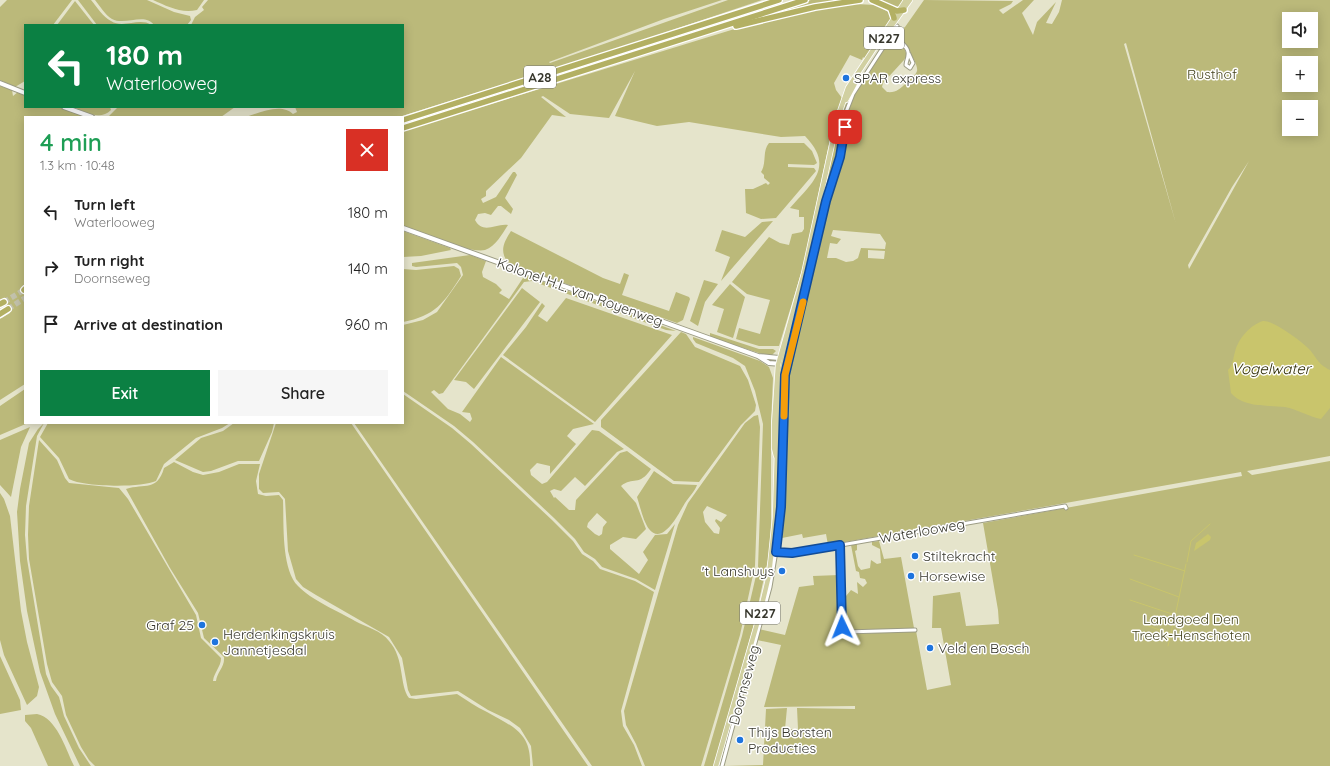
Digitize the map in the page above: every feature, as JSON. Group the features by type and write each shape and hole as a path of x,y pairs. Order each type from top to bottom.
{"highway":[{"name":"A28","path":"404,120 778,0"},
{"name":"A28","path":"404,128 805,0"},
{"name":"A28","path":"702,33 815,7 860,0"},
{"path":"872,0 891,9 901,11"},
{"path":"891,9 894,18"},
{"path":"0,314 8,309"}],"main road":[{"name":"Doornseweg","path":"834,133 845,102 858,77 901,11 906,0"},
{"name":"Doornseweg","path":"716,766 757,624 769,575 775,518 779,358 792,316 814,230 834,133 848,88 894,18 910,0"},
{"name":"Doornseweg","path":"780,365 792,327 792,316"}],"street":[{"name":"Doornseweg","path":"722,766 770,587 781,518 785,386 787,366 826,201 840,157 849,102 897,26"},
{"path":"891,35 903,44 909,54"},
{"path":"0,84 24,93"},
{"path":"67,108 89,116"},
{"name":"Kolonel H.L. van Royenweg","path":"404,228 758,356 769,363 780,365"},
{"name":"Kolonel H.L. van Royenweg","path":"758,356 779,358"},
{"path":"780,365 787,366"},
{"name":"Waterlooweg","path":"776,552 792,553 1065,506 1066,508"},
{"path":"840,545 842,627 845,632 916,630"}],"green space":[{"path":"7,0 72,0 54,24 24,24 24,82 15,87 0,80 0,7"},
{"path":"78,0 91,0 105,17 111,21 121,24 96,24"},
{"path":"95,0 147,0 174,12 190,16 191,20 188,24 153,24 150,21 140,19 117,21 112,19"},
{"path":"153,0 204,0 197,10 185,11 174,9"},
{"path":"208,0 722,0 664,19 549,62 550,63 728,0 762,0 619,48 402,116 249,116 264,111 277,109 283,109 293,114 297,112 295,108 404,108 404,24 192,24 195,17 204,10 202,7"},
{"path":"811,0 851,0 815,5 760,16"},
{"path":"877,0 904,0 897,10"},
{"name":"Landgoed Den Treek-Henschoten","path":"924,0 1013,1 1011,4 999,10 1003,14 1023,0 1034,0 1022,13 1033,35 1037,22 1056,2 1046,23 1052,24 1059,12 1062,0 1330,0 1330,456 1247,471 1252,475 1330,461 1330,766 725,766 763,765 766,709 787,708 785,729 798,729 797,708 855,709 855,706 764,707 781,645 757,640 759,629 785,635 799,587 814,585 813,576 839,575 841,629 844,633 855,634 916,631 927,690 951,685 941,628 932,628 933,596 960,592 966,626 999,624 998,610 983,523 1242,476 1241,472 828,545 826,534 803,538 802,534 782,538 786,378 830,193 841,158 848,112 856,91 872,64 892,37 904,48 907,55 883,83 882,87 887,92 898,90 916,73 917,67 912,57 900,41 893,35 897,28 902,29","holes":["1126,43 1176,224 1124,44","1249,161 1189,269 1188,265 1232,187","833,230 880,234 886,243 885,249 861,248 858,258 853,261 846,262 836,258 827,258 830,243 837,244 841,239 831,236","868,250 885,251 884,259 868,258"]},
{"path":"75,1 93,24 58,24"},
{"path":"855,4 876,5 894,15 865,59 863,57 862,60 850,55 834,83 836,90 842,98 832,130 803,267 779,346 759,346 736,339 739,328 760,334 770,300 747,294 732,282 769,237 780,243 789,245 792,234 802,232 804,229 804,217 799,217 799,210 790,208 806,191 817,174 819,166 818,157 814,147 805,136 781,137 689,122 657,126 615,116 635,71 609,118 570,114 543,96 541,97 566,117 552,115 521,158 486,191 486,196 481,199 483,203 496,197 513,172 515,172 517,175 505,198 513,209 511,214 501,206 498,206 491,215 485,213 478,214 475,220 482,227 486,228 508,225 492,246 485,250 468,249 404,226 404,131 741,27 808,11"},
{"path":"142,22 149,24 126,24"},
{"path":"857,81 845,110 840,147 789,351 787,350 803,285 840,114 850,91"},
{"path":"0,86 12,90 13,96 18,92 24,95 24,108 61,108 83,116 24,116 24,286 22,287 24,290 24,385 0,400 0,319 10,313 2,299 0,300"},
{"path":"76,108 110,108 111,110 102,115 88,113"},
{"path":"117,108 234,108 222,116 109,116"},
{"path":"769,143 804,143 812,151 817,163 814,165 788,164 788,167 814,168 816,171 776,218 761,219 746,213 745,189 753,189 766,183 768,185 770,183 764,178 764,175 761,172"},
{"path":"773,221 721,281 730,257 715,251 722,230 745,237 762,222"},
{"path":"404,231 450,248 451,250 421,256 404,257"},
{"path":"511,231 603,278 620,284 624,273 629,275 622,295 669,311 676,292 689,297 690,299 683,320 677,323 510,264 504,256 503,248 504,243"},
{"path":"470,255 486,261 482,272 483,277 496,284 502,290 499,293 509,299 525,275 676,331 666,330 532,281 524,282 443,393 439,394 434,390 431,392 448,409 460,414 470,422 472,419 470,413 462,412 501,357 594,424 573,429 567,436 576,444 550,474 550,466 537,463 530,470 531,475 542,484 547,482 592,430 599,431 624,449 617,452 585,486 575,477 561,491 554,489 550,491 554,498 555,497 569,510 575,510 576,500 620,453 627,451 651,469 643,478 625,483 621,486 636,503 646,529 636,539 623,537 610,545 610,549 639,574 648,560 643,552 655,535 667,534 675,524 655,590 636,579 602,567 595,559 584,552 575,539 554,518 473,442 454,426 404,392 404,325 423,320 437,312 463,275 461,267 457,263 416,267 412,266 412,263","holes":["597,513 607,522 603,527 602,534 599,536 587,527 588,523"]},
{"path":"454,266 459,269 461,276 444,301 438,307 423,316 404,322 404,269 416,270"},
{"path":"704,280 718,284 705,302 698,326 690,321"},
{"path":"730,284 745,297 733,338 717,332 724,309 712,305"},
{"path":"522,288 540,302 474,389 466,382 454,380"},
{"path":"566,298 672,335 595,422 503,355 526,327 542,303 545,306 538,316 547,322"},
{"path":"681,332 686,334 695,347 740,366 748,380 756,405 755,411 741,425 699,482 674,481 601,427 601,420"},
{"path":"710,333 759,349 773,349 776,351 772,355 762,354 710,337"},
{"path":"693,337 760,361 769,367 773,378 771,425 771,524 769,555 753,628 714,766 704,766 742,636 758,567 763,424 755,391 745,366 733,358 696,343"},
{"path":"24,390 24,424 26,424 0,435 0,406"},
{"path":"404,395 452,428 471,444 552,520 573,541 582,554 593,561 600,569 635,581 654,592 621,711 623,726 634,745 642,766 592,766 355,424 404,424"},
{"path":"758,415 760,427 755,566 740,635 701,766 645,766 626,725 624,711 678,525 688,503 745,423 754,416","holes":["707,506 727,515 721,522 716,519 715,521 720,528 719,534 714,533 705,522 703,512"]},
{"path":"43,424 37,436 26,506 25,535 27,559 46,674 51,686 59,697 64,716 79,748 91,766 80,766 55,714 40,672 27,611 20,561 17,512 29,443 38,429"},
{"path":"47,424 228,424 196,438 164,464 156,481 126,486 86,484 69,479 59,458 40,437"},
{"path":"233,424 274,424 272,432 259,461 238,461 211,471 203,472 175,460 201,438 223,431"},
{"path":"276,424 352,424 588,766 533,766 531,746 520,728 509,720 488,710 458,691 411,696 408,690 402,658 389,637 303,587 296,579 288,551 285,499 279,492 263,493 259,489 259,474"},
{"path":"30,427 21,447 11,497 0,485 0,440"},
{"path":"39,440 57,460 65,478 69,483 119,488 128,499 196,615 201,638 221,658 213,681 216,681 224,661 224,657 204,638 198,613 170,568 126,489 154,484 158,481 164,468 174,462 193,472 203,475 219,472 239,464 260,464 256,481 258,494 266,496 279,495 283,500 284,545 286,557 289,569 298,586 317,601 382,634 386,638 394,648 400,664 406,693 409,698 416,699 457,694 512,726 524,738 528,745 530,766 95,766 89,760 81,747 66,715 62,696 52,682 47,664 29,559 28,535 29,506"},
{"path":"654,471 673,484 697,485 670,526 660,534 654,533 647,526 637,497"},
{"path":"0,493 4,499 10,516 21,611 27,642 39,687 37,696 27,705 4,655 0,640"},
{"path":"879,541 884,559 901,557 914,628 846,631 843,627 842,596 846,596 851,590 858,594 857,582 863,587 867,583 865,579 860,578 859,572 856,571 851,545 857,544 857,550 855,551 858,566 861,570 870,568 871,560 877,564 881,563 880,549 872,545 872,542"},
{"path":"0,656 20,700 21,710 0,714"},
{"path":"37,714 44,717 55,728 74,766 48,766 31,728 25,721 25,715"}],"water":[{"name":"Vogelwater","path":"1263,321 1274,324 1295,337 1310,350 1321,364 1330,370 1330,408 1321,419 1285,407 1264,406 1249,403 1236,398 1231,393 1228,370 1232,364 1239,342 1249,329"},
{"path":"1208,534 1211,537 1210,540 1194,551 1196,543"}],"waterway":[{"path":"1187,562 1191,541 1210,524"},
{"path":"1134,555 1185,571"},
{"path":"1176,612 1186,564"},
{"path":"1130,579 1179,597"},
{"path":"1130,600 1175,615 1168,646"},
{"path":"1143,624 1168,633"}],"tunnel":[{"path":"4,302 24,290"},
{"path":"8,309 24,299"}],"slow traffic":[{"path":"784,416 785,375 803,302"}],"place":[{"name":"SPAR express","path":"846,78"},
{"name":"Stiltekracht","path":"915,556"},
{"name":"'t Lanshuys","path":"782,571"},
{"name":"Horsewise","path":"911,576"},
{"name":"Graf 25","path":"202,625"},
{"name":"Herdenkingskruis Jannetjesdal","path":"215,642"},
{"name":"Veld en Bosch","path":"930,648"},
{"name":"Thijs Borsten Producties","path":"740,740"}],"route":[{"path":"842,627 840,545 792,553 776,552 780,532 785,375 817,248 826,201 840,157 845,127"}],"park label":[{"name":"Rusthof","path":"1212,74"}]}
